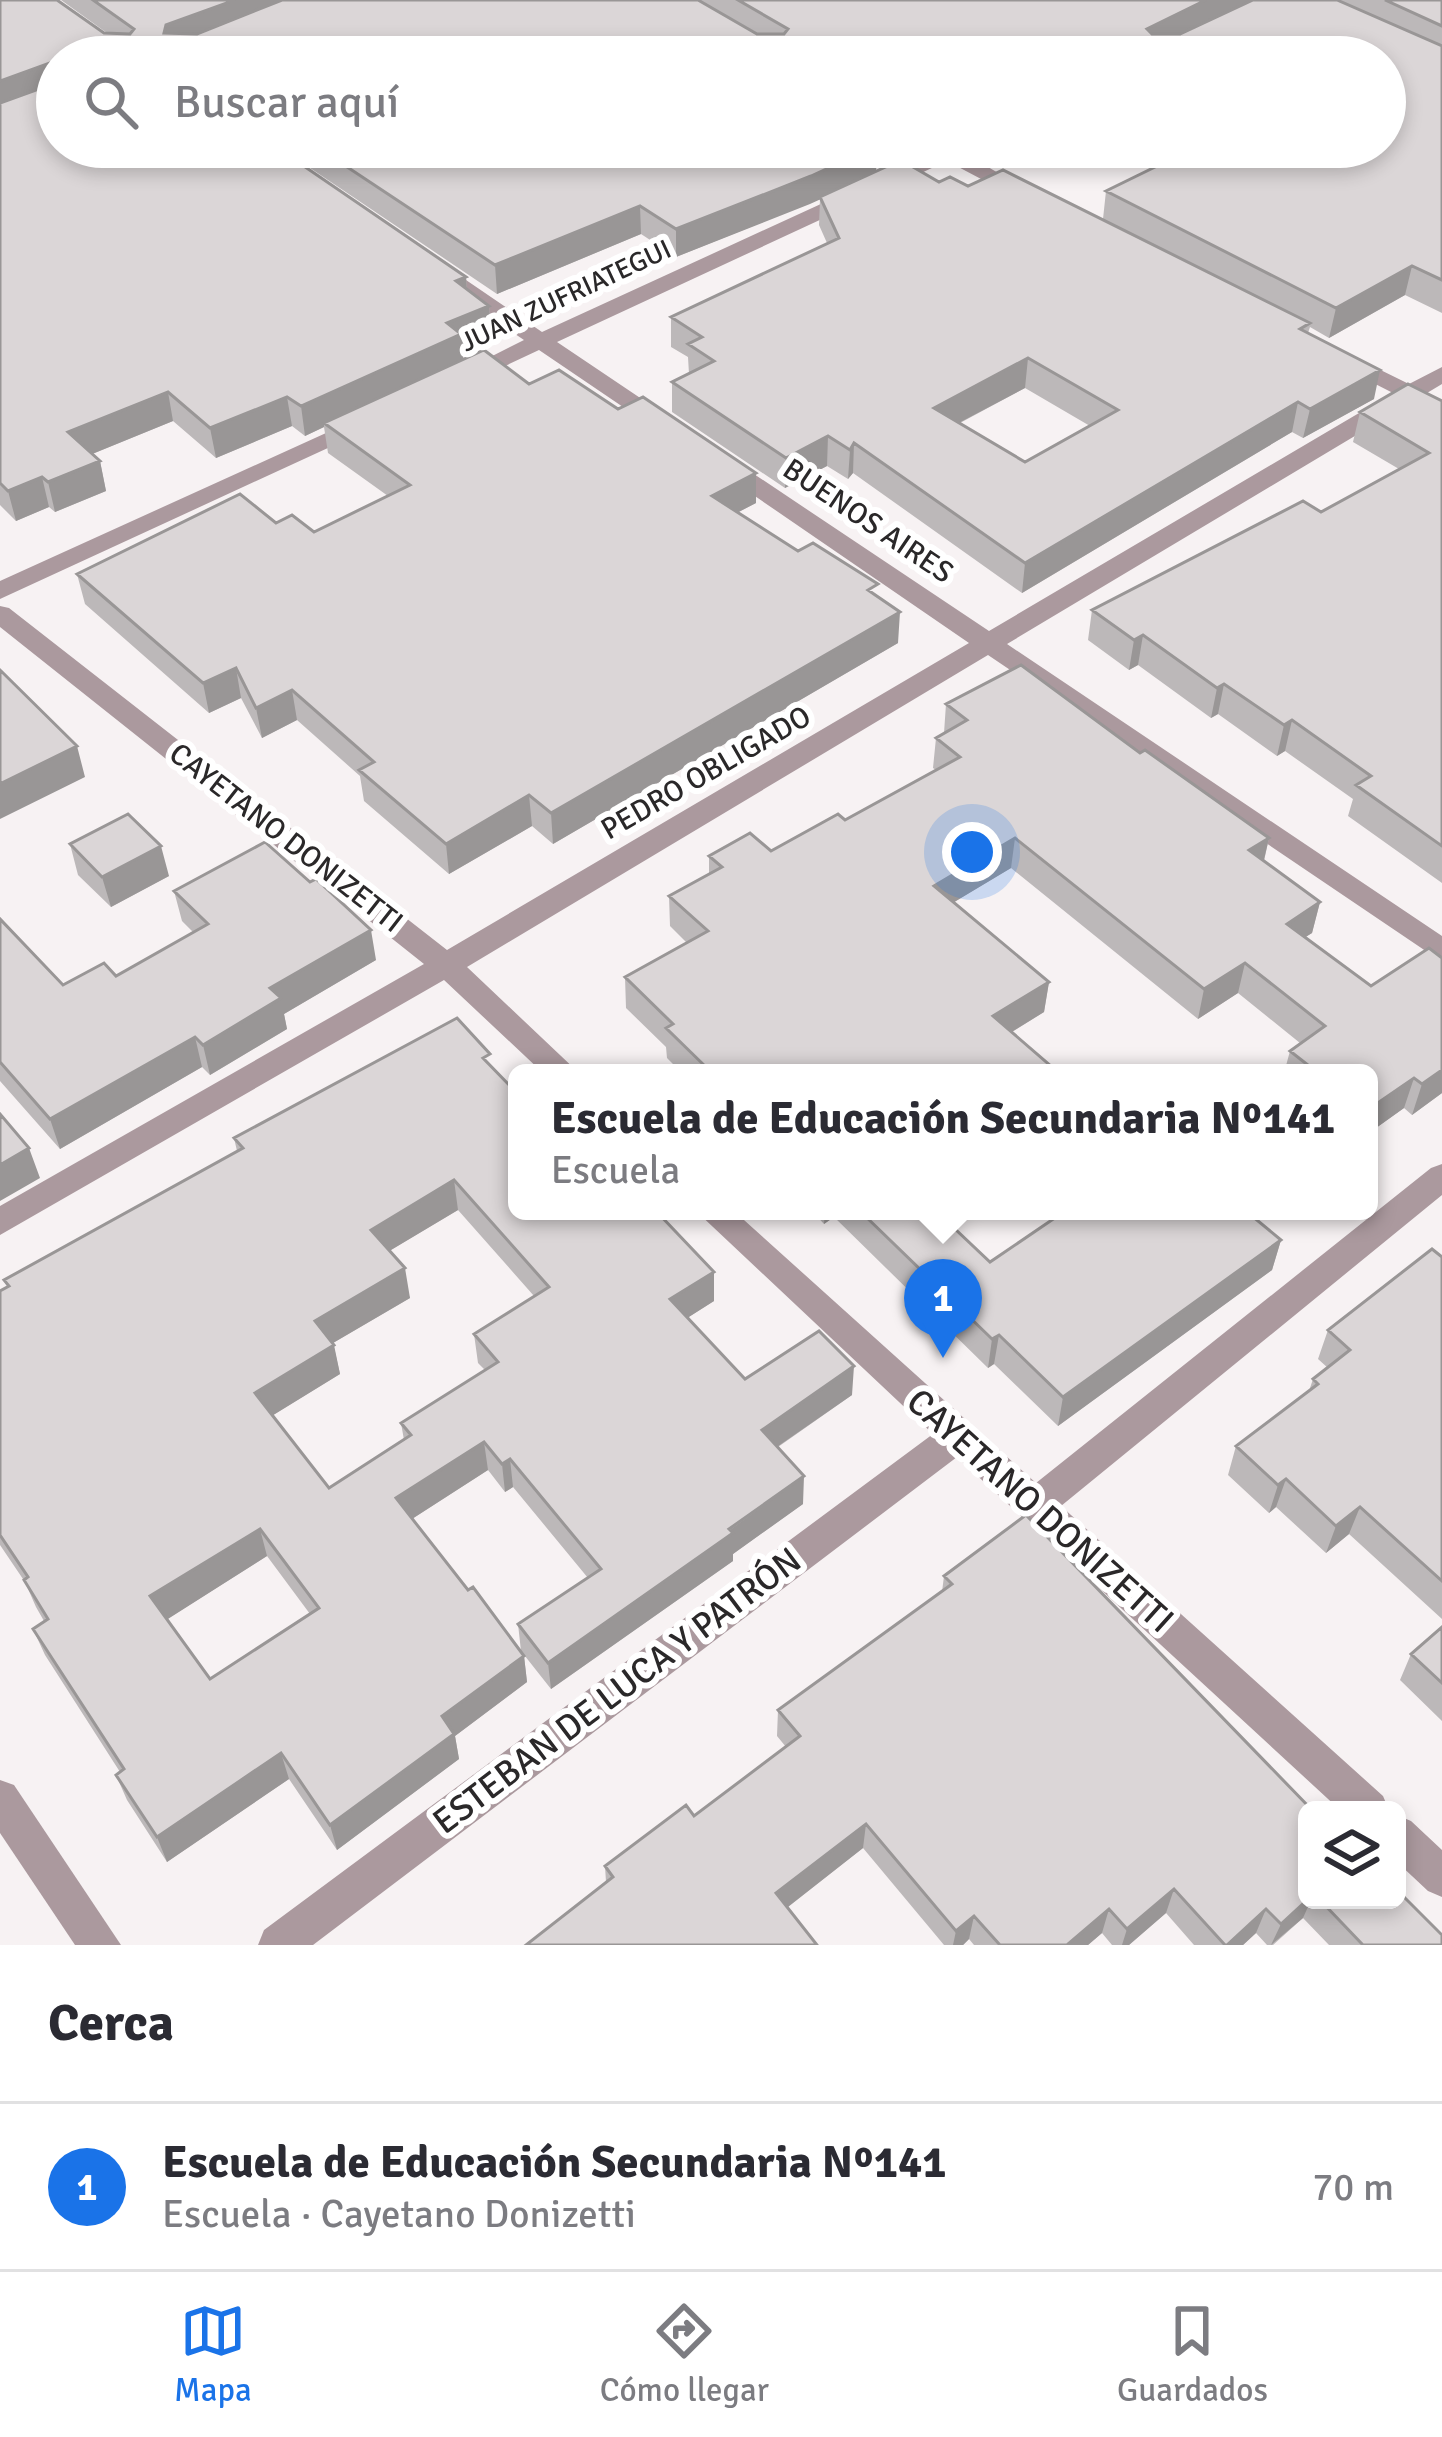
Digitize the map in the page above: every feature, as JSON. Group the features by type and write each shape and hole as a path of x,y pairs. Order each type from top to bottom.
{"street":[{"name":"JUAN ZUFRIATEGUI","path":"432,391 908,168"},
{"path":"981,168 1048,207"},
{"name":"BUENOS AIRES","path":"445,277 1442,951"},
{"path":"1330,352 1442,410"},
{"name":"PEDRO OBLIGADO","path":"0,1222 992,643 1442,374"},
{"path":"0,592 388,411"},
{"name":"CAYETANO DONIZETTI","path":"0,614 446,964 553,1064"},
{"path":"1038,1503 1442,1177"},
{"name":"CAYETANO DONIZETTI","path":"722,1220 1360,1801"},
{"name":"ESTEBAN DE LUCA Y PATRÓN","path":"278,1945 956,1437"},
{"path":"0,1799 100,1945"},
{"path":"1406,1843 1442,1877"}],"building":[{"path":"0,0 57,0 104,33 130,34 134,29 93,0 235,0 166,25 164,33 197,34 282,0 698,0 757,34 784,34 788,29 738,0 1206,0 1147,29 1152,34 1180,34 1253,0 1337,0 1442,46 1442,280 1412,266 1336,308 1106,191 1153,168 1406,168 1406,36 36,36 36,68 0,81"},
{"path":"1385,0 1442,0 1442,26"},
{"path":"36,90 36,168 307,168 466,277 456,281 489,306 447,323 461,334 301,406 287,397 210,428 168,392 68,432 100,461 48,482 42,477 8,491 0,483 0,103"},
{"path":"349,168 828,168 676,229 640,206 495,265"},
{"path":"883,168 915,168 939,182 950,177 968,186 1003,170 1310,323 1300,329 1380,370 1310,409 1298,402 1025,563 854,443 850,450 828,436 786,458 672,382 714,361 688,344 702,337 671,317 839,238 820,197","holes":["1028,358 1118,410 1025,462 934,408"]},
{"path":"484,350 529,384 559,370 618,409 643,397 756,473 712,496 798,551 813,543 878,584 868,590 900,612 551,813 529,795 446,844 359,770 374,762 292,690 256,708 236,668 203,683 77,574 240,494 276,523 292,515 314,532 410,485 324,423"},
{"path":"1408,384 1442,401 1442,846 1356,785 1371,776 1292,720 1284,725 1224,684 1217,688 1143,635 1134,640 1092,610 1303,501 1321,512 1429,453 1360,412"},
{"path":"1021,665 1140,753 1145,750 1269,838 1249,850 1320,902 1287,924 1371,986 1429,948 1442,958 1442,1070 1422,1084 1414,1078 1378,1103 1378,1064 1307,1064 1290,1051 1325,1026 1245,963 1204,989 1015,838 934,886 1049,982 993,1016 1049,1064 703,1064 666,1028 673,1024 625,977 708,931 669,896 722,867 709,856 750,833 771,851 838,814 845,820 960,757 936,738 967,720 946,704"},
{"path":"0,670 77,746 0,784"},
{"path":"128,814 161,846 102,877 70,844"},
{"path":"265,842 310,882 316,879 371,930 270,988 281,998 203,1045 195,1037 50,1119 0,1062 0,919 63,985 104,963 116,976 208,924 174,891"},
{"path":"457,1018 490,1054 483,1058 508,1084 508,1220 665,1220 714,1272 670,1299 745,1379 819,1331 854,1366 762,1430 804,1476 729,1529 733,1533 548,1663 518,1624 601,1569 510,1459 502,1464 484,1442 396,1498 468,1590 473,1587 524,1656 442,1716 454,1734 330,1825 281,1753 157,1837 116,1775 124,1769 33,1629 48,1619 0,1535 0,1291 9,1286 4,1280 243,1148 234,1138","holes":["454,1180 549,1287 474,1334 498,1362 401,1423 411,1435 329,1488 255,1393 334,1345 315,1321 405,1268 371,1230","260,1529 319,1608 210,1679 150,1596"]},
{"path":"0,1114 29,1148 0,1165"},
{"path":"869,1220 946,1220 990,1262 1052,1220 1257,1220 1281,1240 1063,1397 999,1335 992,1339"},
{"path":"1432,1249 1442,1257 1442,1581 1360,1507 1336,1526 1286,1479 1278,1485 1236,1446 1318,1384 1313,1379 1350,1350 1328,1330"},
{"path":"1026,1515 1303,1801 1298,1801 1298,1908 1281,1924 1266,1909 1225,1945 1174,1889 1127,1929 1109,1909 1067,1945 1000,1945 974,1916 956,1931 866,1824 776,1893 817,1945 526,1945 613,1877 605,1866 686,1805 694,1816 800,1736 778,1710 952,1584 944,1576"},
{"path":"1442,1627 1442,1683 1411,1654"},
{"path":"1406,1899 1442,1935 1442,1945 1363,1945 1329,1909 1406,1909"}],"place":[{"name":"Escuela de Educación Secundaria Nº141","path":"943,1358"}]}
